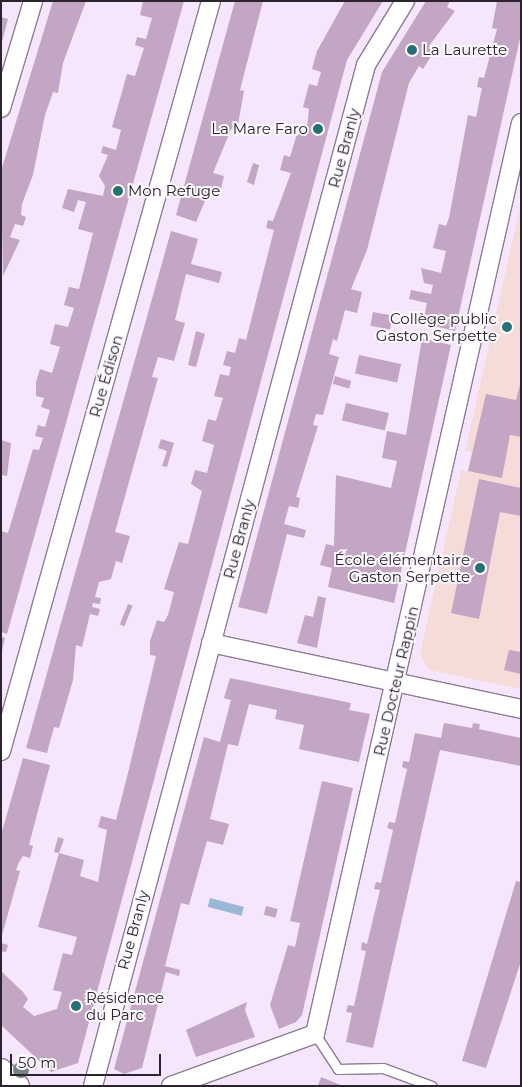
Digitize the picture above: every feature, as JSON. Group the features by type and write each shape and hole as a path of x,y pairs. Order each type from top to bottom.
{"street":[{"path":"1,108 34,1"},
{"name":"Rue Édison","path":"1,751 211,1"},
{"name":"Rue Branly","path":"93,1086 366,65 405,1"},
{"name":"Rue Docteur Rappin","path":"315,1034 521,122"},
{"path":"211,643 396,680 521,709"},
{"path":"171,1086 315,1034"},
{"path":"1,1070 18,1086"}],"lane":[{"path":"315,1034 338,1069 383,1068 432,1086"}],"shaded area":[{"name":"École élémentaire Gaston Serpette","path":"521,203 521,689 429,670 420,654 461,470 468,471 471,452 465,451"}],"water":[{"path":"210,898 244,907 241,916 208,907"}],"building":[{"path":"53,1 86,1 63,63 58,93 53,92 45,115 33,175 22,204 21,215 26,217 23,226 15,224 10,237 20,240 3,276 1,171"},
{"path":"143,1 184,1 7,634 1,632 1,531 8,533 33,449 39,450 43,438 35,436 38,425 45,427 50,410 41,407 44,398 36,396 36,382 40,369 52,373 60,347 50,344 55,324 68,327 74,308 64,305 69,287 79,289 93,233 78,229 86,202 78,200 74,212 62,208 68,189 103,196 105,186 99,176 108,155 101,153 103,146 116,150 121,130 112,127 127,74 135,76 144,48 135,45 137,37 146,39 152,18 140,15"},
{"path":"235,1 263,1 240,90 244,91 237,130 231,129 213,173 224,176 219,197 208,194 196,222 176,215"},
{"path":"345,1 383,1 347,60 78,1063 51,1072 1,1025 1,971 23,992 28,999 23,1007 34,1016 57,1009 62,992 53,990 63,953 72,955 77,937 38,927 59,853 84,860 80,876 98,882 107,830 98,827 101,816 116,820 156,656 150,655 150,641 157,620 164,622 168,615 174,592 164,589 179,542 188,544 202,491 191,484 195,470 207,473 214,445 202,441 208,419 216,421 223,398 214,396 220,374 229,376 231,367 223,365 227,351 235,353 239,338 246,340 274,230 266,228 268,220 273,221 291,173 280,170 284,155 290,157 297,134 306,136 309,109 303,107 309,84 317,86 321,72 312,69 317,51"},
{"path":"426,1 450,1 447,7 455,11 429,46 435,50 423,69 419,66 409,83 367,250 351,289 362,292 357,313 345,310 337,341 333,339 329,354 339,357 323,415 316,414 313,425 318,426 296,497 300,498 298,508 289,506 284,524 306,530 304,538 287,534 267,614 238,607 382,72"},
{"path":"497,1 521,1 521,34 455,331 423,323 427,303 409,299 411,290 431,294 433,285 424,283 421,268 441,273 446,251 433,248 439,224 446,226 449,218 468,115 476,117 482,88 477,87 479,77 484,78 497,29 492,28"},
{"path":"1,17 8,19 2,42 1,42"},
{"path":"253,163 259,165 254,185 247,182"},
{"path":"171,231 198,239 191,264 222,272 219,283 186,274 175,320 185,323 174,361 158,357 152,377 158,378 115,532 130,536 122,563 116,561 111,579 99,582 95,597 101,598 100,604 93,603 92,607 100,609 98,616 90,614 82,647 76,645 73,680 59,728 54,727 47,753 26,748"},
{"path":"373,312 393,316 390,330 370,326"},
{"path":"196,331 205,334 196,367 188,365"},
{"path":"422,338 451,345 394,603 328,587 332,568 320,565 326,544 334,546 336,475 391,488 397,461 382,458 387,431 406,435"},
{"path":"359,355 401,364 397,383 355,374"},
{"path":"335,376 351,381 349,389 333,384"},
{"path":"521,381 521,437 510,435 502,478 468,471 486,394 516,400"},
{"path":"346,403 389,413 385,430 342,421"},
{"path":"161,439 174,443 167,467 162,466 167,451 158,448"},
{"path":"1,440 11,443 7,476 1,475"},
{"path":"479,479 521,488 521,516 500,512 479,619 451,613"},
{"path":"318,596 326,598 317,648 297,643 305,615 313,617"},
{"path":"128,604 133,606 124,626 120,624"},
{"path":"1,637 5,638 2,651 1,651"},
{"path":"509,650 521,652 521,674 504,670"},
{"path":"230,678 351,703 349,710 370,714 359,762 299,749 304,725 275,719 277,710 249,704 238,746 228,744 210,819 229,824 223,845 207,841 189,905 181,903 165,966 180,970 179,976 166,972 142,1068 124,1074 114,1069 204,737 220,742 231,700 224,698"},
{"path":"444,723 472,728 473,723 480,724 479,729 521,738 521,766 440,750 373,1048 346,1042 352,1013 346,1012 348,1005 354,1006 366,951 361,950 362,942 367,944 380,890 374,889 376,882 381,883 393,830 387,828 389,822 395,823 407,769 402,767 403,761 409,762 415,733 441,738"},
{"path":"23,758 50,765 29,845 33,846 30,858 23,856 16,870 20,871 2,935 1,835"},
{"path":"322,781 353,788 302,1015 296,1022 279,1029 270,1005 288,945 295,947 300,923 290,921"},
{"path":"58,837 64,839 59,853 54,852"},
{"path":"516,881 521,882 521,961 486,1068 462,1061"},
{"path":"266,906 278,909 275,918 264,915"},
{"path":"1,943 8,945 6,952 1,951"},
{"path":"247,1002 245,1010 255,1037 196,1057 186,1030"},
{"path":"321,1077 343,1086 318,1086"}],"place":[{"name":"La Laurette","path":"412,50"},
{"name":"La Mare Faro","path":"318,129"},
{"name":"Mon Refuge","path":"118,191"},
{"name":"Collège public Gaston Serpette","path":"507,327"},
{"name":"École élémentaire Gaston Serpette","path":"480,568"},
{"name":"Résidence du Parc","path":"76,1006"}]}
